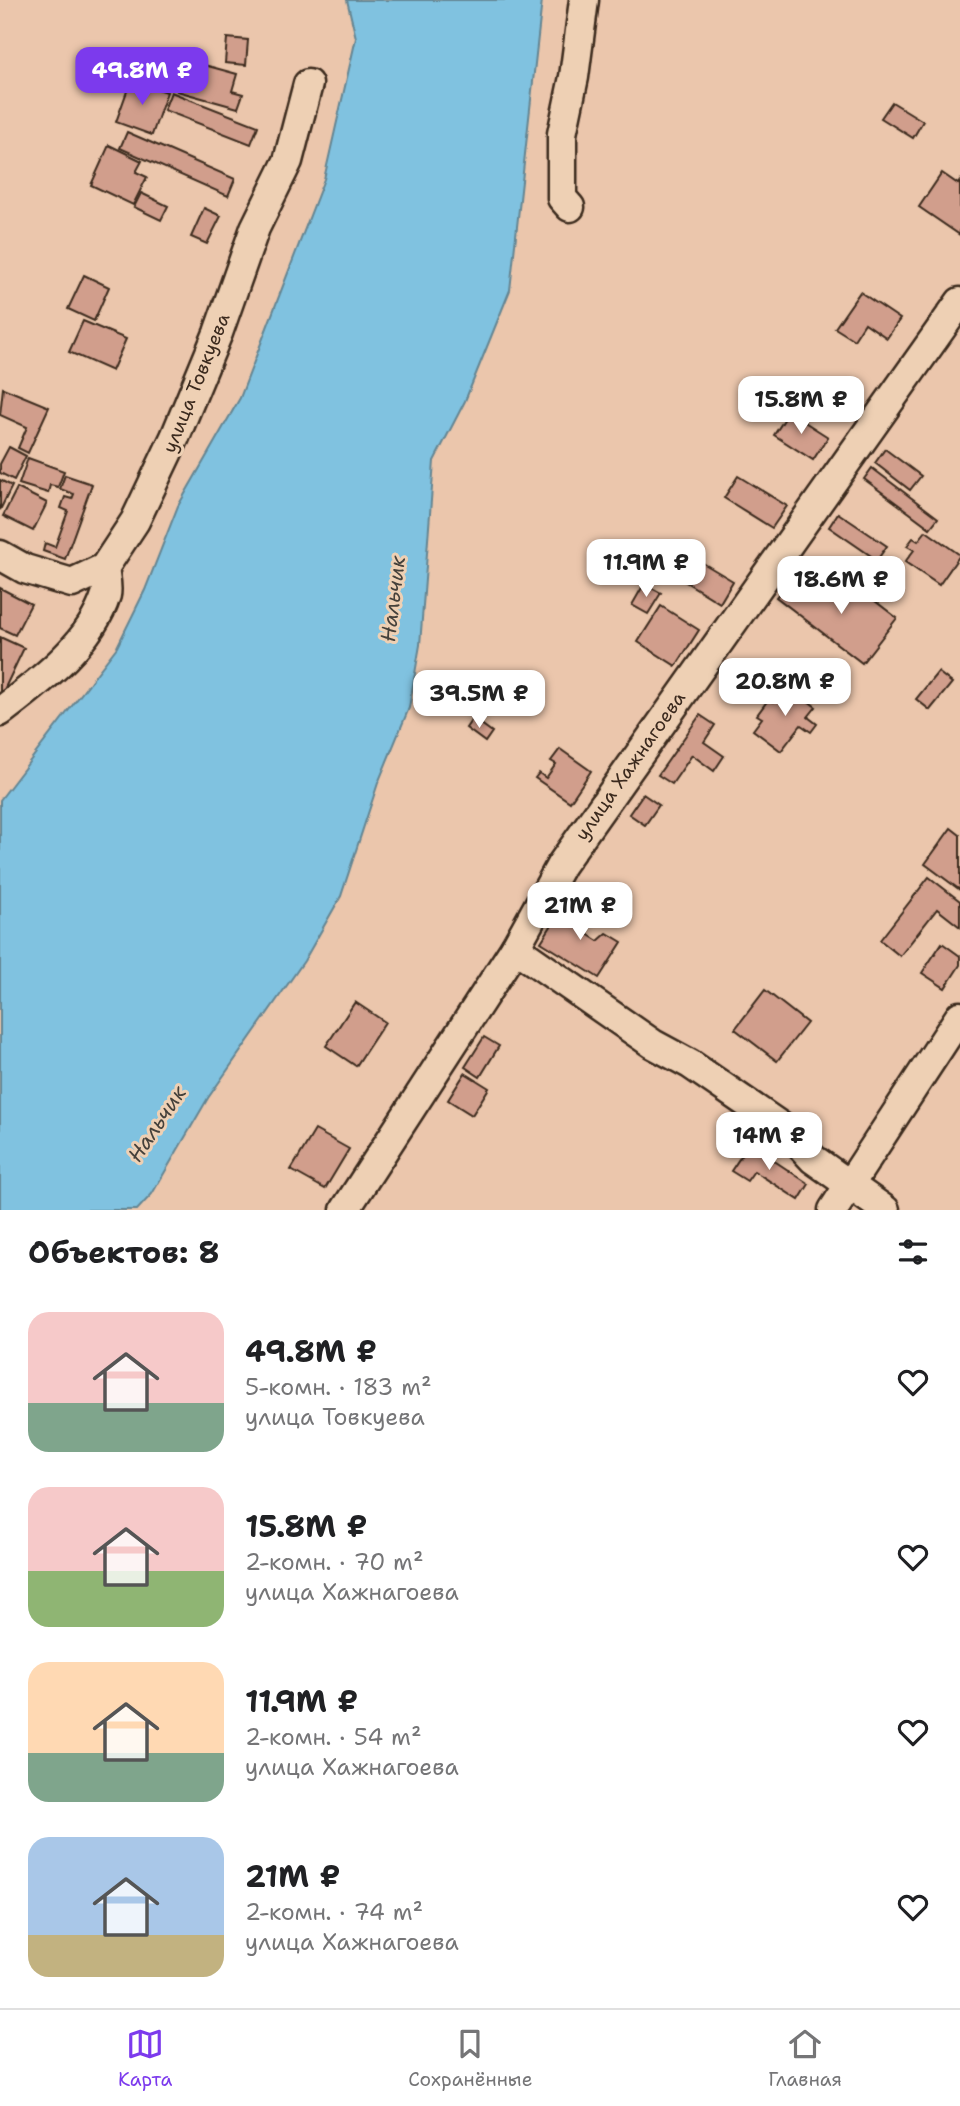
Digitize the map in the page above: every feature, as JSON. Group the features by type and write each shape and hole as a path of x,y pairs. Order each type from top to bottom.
{"street":[{"path":"570,207 562,198 562,134 575,77 584,0"},
{"name":"улица Товкуева","path":"104,568 135,521 175,438 218,333 254,228 288,162 308,84"},
{"name":"улица Хажнагоева","path":"345,1210 515,948 561,865 960,302"},
{"path":"0,555 25,569 72,583 104,568 107,593 89,629 43,677 0,712"},
{"path":"515,948 653,1044 691,1064 786,1130 813,1159 885,1210"},
{"path":"833,1210 960,1016"}],"water":[{"name":"Нальчик","path":"347,0 542,0 510,290 465,401 434,461 420,645 409,708 378,783 341,896 304,961 208,1098 152,1194 137,1210 0,1210 0,800 117,647 145,590 178,506 240,398 324,179 356,38"}],"building":[{"path":"227,38 248,40 246,65 225,63"},
{"path":"186,60 237,74 232,91 243,94 238,108 177,91"},
{"path":"131,80 167,92 152,135 116,122"},
{"path":"171,92 258,126 251,144 164,110"},
{"path":"892,102 923,121 913,138 881,118"},
{"path":"127,132 235,179 228,196 120,148"},
{"path":"109,145 142,161 136,172 147,177 133,205 91,185"},
{"path":"942,173 958,184 960,181 960,235 919,207"},
{"path":"141,193 168,206 161,220 134,207"},
{"path":"204,208 221,216 207,244 191,237"},
{"path":"84,275 109,287 94,321 68,309"},
{"path":"860,292 900,319 887,338 865,323 854,340 835,328"},
{"path":"83,321 126,339 112,371 69,352"},
{"path":"3,388 49,407 28,453 18,448 27,427 0,415"},
{"path":"789,412 828,437 813,460 774,435"},
{"path":"9,447 26,456 14,480 0,473 0,464"},
{"path":"885,449 921,476 910,490 875,463"},
{"path":"28,458 64,471 58,487 50,485 48,493 19,484"},
{"path":"872,468 938,518 930,528 864,479"},
{"path":"65,475 92,484 65,559 43,551 45,543 55,547 68,511 61,508 65,497 72,499 74,494 60,489"},
{"path":"738,476 787,506 772,528 724,498"},
{"path":"0,480 12,486 0,510"},
{"path":"17,488 47,503 33,531 3,516"},
{"path":"838,513 887,546 877,560 829,527"},
{"path":"926,531 960,555 939,585 905,562 914,550 907,546 913,538 918,541"},
{"path":"681,550 733,581 720,603 668,571"},
{"path":"793,576 815,593 812,597 819,602 827,593 834,599 849,581 897,618 862,663 776,597"},
{"path":"644,584 661,593 648,614 632,605"},
{"path":"0,588 31,604 15,635 0,628"},
{"path":"661,606 699,630 676,666 638,642"},
{"path":"0,637 24,648 3,692 0,690"},
{"path":"938,672 952,683 930,710 916,699"},
{"path":"787,685 816,707 808,717 817,724 811,732 801,725 781,751 753,730 762,718 757,715 768,700 774,702"},
{"path":"700,715 715,725 704,742 724,756 714,771 692,755 672,784 658,775"},
{"path":"473,718 492,732 485,742 466,728"},
{"path":"560,749 591,771 570,802 535,778 539,773 546,778 556,764 551,761"},
{"path":"643,794 659,805 645,825 629,814"},
{"path":"951,828 960,835 960,890 925,864"},
{"path":"929,877 960,901 960,927 937,909 900,956 880,940"},
{"path":"567,901 585,912 576,927 598,941 607,933 622,942 599,978 541,942"},
{"path":"942,943 960,956 960,965 945,988 922,973"},
{"path":"765,990 807,1023 777,1061 735,1029"},
{"path":"355,1002 385,1022 356,1066 326,1046"},
{"path":"484,1037 499,1046 480,1077 465,1067"},
{"path":"465,1073 489,1088 472,1115 448,1100"},
{"path":"315,1130 349,1149 325,1189 291,1170"},
{"path":"749,1144 809,1184 799,1200 754,1171 747,1181 731,1171"}]}
